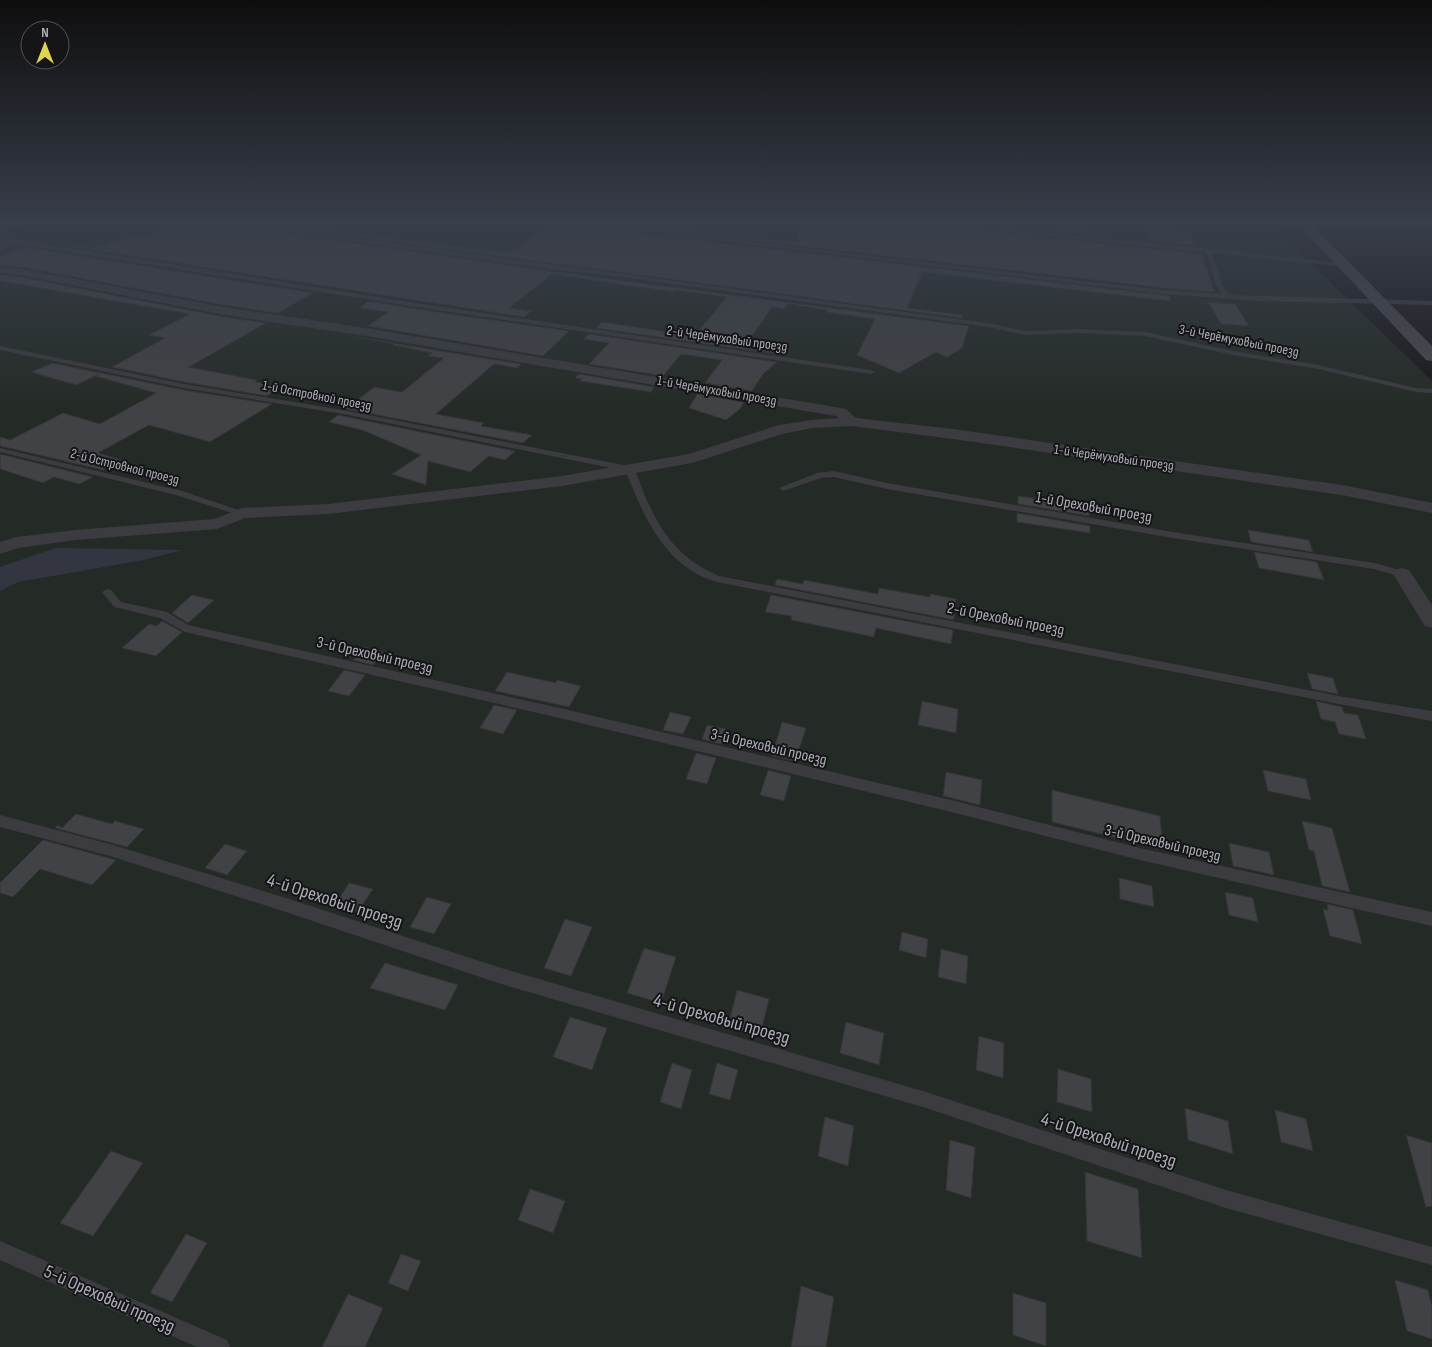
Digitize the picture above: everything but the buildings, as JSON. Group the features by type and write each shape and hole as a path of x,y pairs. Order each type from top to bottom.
{"main road":[{"path":"1365,287 1432,356"}],"street":[{"name":"1-й Черёмуховый проезд","path":"98,287 224,311 375,334 841,412 852,422 953,434 1232,476 1342,490 1432,508"},
{"path":"0,548 16,543 75,535 217,524 242,513 328,509 448,496 630,470 692,458 779,430 812,424 852,422"},
{"path":"1402,574 1432,621"}],"lane":[{"name":"2-й Черёмуховый проезд","path":"301,287 871,372"},
{"name":"3-й Черёмуховый проезд","path":"708,287 978,323 1025,333 1079,331 1145,334 1233,353 1318,367 1416,390 1432,391"},
{"path":"1117,287 1227,297 1432,303"},
{"path":"1221,287 1227,297"},
{"name":"1-й Островной проезд","path":"0,348 184,386 343,412 630,470"},
{"name":"2-й Островной проезд","path":"0,450 179,493 242,513"},
{"name":"2-й Ореховый проезд","path":"630,470 640,496 666,543 690,566 717,579 1344,701 1432,716"},
{"name":"1-й Ореховый проезд","path":"783,488 820,475 834,474 887,486 1163,533 1374,566 1402,574"},
{"name":"3-й Ореховый проезд","path":"107,592 118,605 163,615 185,628 564,714 1144,855 1432,919"},
{"name":"4-й Ореховый проезд","path":"0,821 110,850 289,906 498,975 926,1100 1226,1199 1432,1256"},
{"name":"5-й Ореховый проезд","path":"0,1250 220,1347"}],"shaded area":[{"path":"0,287 1335,287 1432,381 1432,1347 0,1347"},
{"path":"56,548 182,550 144,560 18,582 0,591 0,567"}]}
